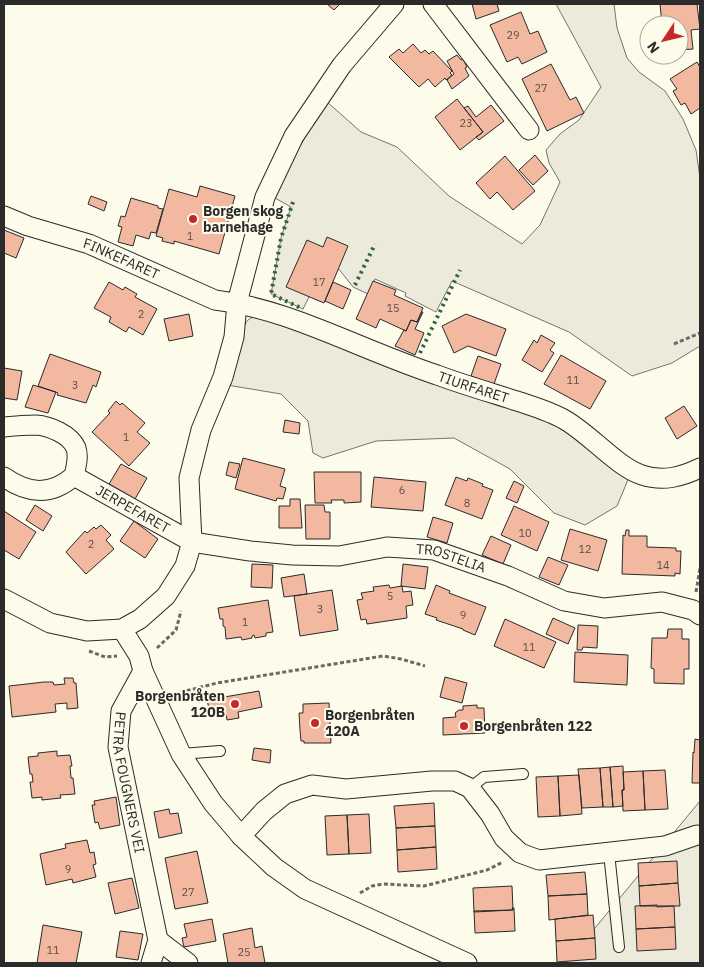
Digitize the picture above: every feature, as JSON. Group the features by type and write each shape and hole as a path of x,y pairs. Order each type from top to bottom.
{"street":[{"path":"4,599 50,623 86,631 122,629 140,618 166,596 185,566 192,542 189,478 201,430 223,377 234,337 237,303 265,197 294,136 342,65 394,4"},
{"path":"433,4 529,130"},
{"name":"FINKEFARET","path":"4,216 28,226 89,244 216,300 237,303"},
{"name":"TIURFARET","path":"237,303 273,312 317,327 437,375 539,408 565,419 639,474 653,478 676,478 700,468"},
{"path":"4,427 37,425 52,429 66,436 76,448 77,464 74,476 63,485 49,491 16,486 4,477"},
{"name":"JERPEFARET","path":"74,476 192,542"},
{"name":"TROSTELIA","path":"192,542 292,555 339,556 386,547 434,550 508,576 564,601 604,608 662,602 693,610 700,616"},
{"path":"122,629 139,656 143,671 181,754 213,803 241,836 274,866 305,890 467,963"},
{"name":"PETRA FOUGNERS VEI","path":"143,671 121,711 118,747 158,940 151,963"},
{"path":"241,836 264,811 285,794 312,785 346,789 384,787 432,781 455,781 470,788 490,814 504,838 520,853 539,860 665,846 697,835"},
{"path":"158,940 188,963"}],"lane":[{"path":"181,754 220,751"},
{"path":"470,788 484,777 523,774"},
{"path":"609,853 619,947"}],"path":[{"path":"674,344 700,333"},
{"path":"156,699 217,683 383,656 401,658 425,666"},
{"path":"348,908 354,897 372,886 383,884 424,886 488,870 520,853"}],"shaded area":[{"path":"556,4 614,4 617,28 627,58 639,72 665,91 683,119 696,150 700,178 700,346 672,363 632,376 569,332 452,281 436,312 405,296 406,293 375,279 368,294 353,287 334,263 310,295 303,309 271,294 281,238 291,207 275,198 284,174 326,101 361,132 397,147 449,196 522,244 540,225 560,182 549,163 546,150 560,134 579,120 601,87"},
{"path":"262,314 555,421 630,475 617,506 585,525 554,513 510,469 454,438 376,441 323,458 313,453 308,421 281,394 227,385 245,325 249,319"},
{"path":"700,801 700,963 566,963"}],"building":[{"path":"327,4 340,4 334,10"},
{"path":"472,4 497,4 499,11 476,19"},
{"path":"660,4 697,4 700,29 691,30 693,49 689,49 689,15 661,15"},
{"path":"521,12 530,34 538,31 547,52 522,64 518,57 507,62 490,25"},
{"path":"413,44 421,53 425,50 429,54 433,51 452,71 450,73 452,75 446,80 445,78 435,87 428,79 419,87 389,57 399,49 403,53"},
{"path":"457,55 461,60 463,59 469,76 452,89 447,80 454,74 447,61"},
{"path":"697,62 700,67 700,108 691,114 685,103 681,105 673,91 677,89 670,79"},
{"path":"551,64 570,100 576,97 584,113 547,131 522,79"},
{"path":"457,99 483,132 460,150 435,117"},
{"path":"491,105 504,121 479,140 476,137 483,132 464,108 468,106 476,117"},
{"path":"535,155 548,171 533,185 519,170"},
{"path":"505,156 535,191 513,210 497,192 490,199 476,183"},
{"path":"200,186 235,196 219,254 174,241 174,244 162,241 163,238 156,236 169,189 197,197"},
{"path":"91,196 107,202 104,211 88,204"},
{"path":"131,198 163,209 156,233 151,232 149,239 136,235 133,246 118,242 122,227 118,226 121,216 125,217"},
{"path":"4,230 24,238 16,258 4,253"},
{"path":"327,237 348,246 324,303 286,287 307,240 323,247"},
{"path":"373,281 396,290 394,295 423,308 417,322 411,320 406,331 380,319 376,328 356,319"},
{"path":"109,282 123,290 125,287 137,294 135,297 157,309 143,335 129,327 126,332 109,322 111,317 94,308"},
{"path":"333,282 351,290 343,309 325,301"},
{"path":"422,312 415,329 424,333 415,355 395,346 404,330 406,331 411,320 417,322"},
{"path":"189,314 193,336 169,341 164,319"},
{"path":"466,314 506,329 496,356 468,346 454,353 442,326"},
{"path":"541,335 555,343 550,350 554,353 542,372 522,360 534,340 537,343"},
{"path":"50,354 101,372 96,387 93,385 86,403 57,395 58,393 38,386"},
{"path":"561,355 606,381 590,409 544,384"},
{"path":"478,356 501,364 494,384 471,376"},
{"path":"4,368 22,371 17,400 4,398"},
{"path":"33,385 56,392 48,413 25,407"},
{"path":"116,401 120,405 122,403 145,423 137,432 150,443 129,466 92,432 110,413 108,411"},
{"path":"684,406 697,426 677,439 665,418"},
{"path":"285,420 300,423 299,434 283,432"},
{"path":"243,458 285,469 280,486 286,488 283,499 277,498 276,501 235,489"},
{"path":"229,462 240,464 236,478 226,475"},
{"path":"121,464 147,478 135,499 109,484"},
{"path":"314,472 361,472 361,502 344,503 344,500 331,500 332,503 315,503"},
{"path":"374,477 426,482 423,511 371,507"},
{"path":"456,477 467,481 468,478 493,490 482,519 445,505"},
{"path":"514,481 524,486 517,503 506,498"},
{"path":"290,499 300,499 302,528 279,528 279,506 290,506"},
{"path":"35,505 52,516 43,531 26,520"},
{"path":"305,505 324,505 325,512 330,512 330,539 306,539"},
{"path":"514,506 549,522 537,551 501,535"},
{"path":"4,511 36,532 19,559 4,550"},
{"path":"433,517 453,523 447,543 427,537"},
{"path":"134,521 158,539 145,558 120,541"},
{"path":"101,525 111,535 106,540 114,549 86,574 66,552 85,531 87,533 94,527 96,529"},
{"path":"570,529 607,540 598,571 561,560"},
{"path":"626,530 629,530 629,536 647,536 647,547 676,548 676,551 681,551 680,574 675,573 675,576 622,574 623,535 625,536"},
{"path":"491,536 511,545 503,564 482,555"},
{"path":"548,557 568,565 559,585 539,577"},
{"path":"252,564 273,565 272,588 251,587"},
{"path":"403,564 428,567 425,589 401,586"},
{"path":"304,574 307,594 284,597 281,578"},
{"path":"389,585 390,588 402,586 403,592 411,591 413,605 406,606 407,618 367,624 366,619 361,620 357,600 363,599 361,593 374,591 373,587"},
{"path":"436,585 450,591 449,593 486,607 475,635 425,614"},
{"path":"332,590 338,630 300,636 294,596"},
{"path":"268,600 273,632 266,633 266,636 255,638 254,635 252,638 242,640 241,637 226,639 223,619 220,619 218,608"},
{"path":"553,618 575,628 568,644 546,634"},
{"path":"505,619 556,642 544,668 494,646"},
{"path":"578,625 598,626 597,648 583,647 582,650 577,650"},
{"path":"668,629 682,629 682,639 689,639 689,669 684,669 684,684 654,683 654,669 651,668 652,638 667,638"},
{"path":"575,652 628,655 627,685 574,682"},
{"path":"445,677 467,683 462,703 440,697"},
{"path":"64,678 73,678 74,683 76,683 78,708 67,709 67,703 55,704 56,712 12,717 9,686 44,682 53,682 54,685 65,684"},
{"name":"Borgenbråten 120B","path":"259,691 262,707 238,712 239,718 227,720 226,714 211,717 207,700"},
{"name":"Borgenbråten 120A","path":"329,703 331,743 304,743 304,741 301,741 299,713 303,713 303,704"},
{"name":"Borgenbråten 122","path":"477,705 477,708 484,708 485,733 443,735 443,718 456,717 455,713 463,710 463,706"},
{"path":"695,739 700,740 700,783 692,783"},
{"path":"254,748 271,750 270,763 252,760"},
{"path":"57,751 57,756 70,755 72,766 70,766 71,778 73,778 75,794 60,795 61,798 42,800 42,797 32,798 30,782 33,782 28,757 38,756 38,753"},
{"path":"623,766 623,806 613,807 610,767"},
{"path":"610,767 613,807 603,807 600,768"},
{"path":"600,768 603,807 582,808 578,769"},
{"path":"665,770 668,809 645,810 643,771"},
{"path":"643,771 645,810 623,811 623,772"},
{"path":"579,775 582,814 560,816 558,776"},
{"path":"558,776 560,816 538,817 536,777"},
{"path":"116,797 120,825 100,829 98,822 95,823 92,805 95,805 94,801"},
{"path":"434,803 435,826 396,828 394,806"},
{"path":"169,809 170,814 178,813 182,833 159,838 154,812"},
{"path":"369,814 371,853 349,854 347,815"},
{"path":"347,815 349,854 327,855 325,816"},
{"path":"435,826 436,847 397,850 396,828"},
{"path":"87,840 90,853 94,852 96,864 93,865 96,877 73,883 72,879 46,885 40,854 66,848 65,844"},
{"path":"436,847 437,869 398,872 397,850"},
{"path":"197,851 208,903 175,909 165,858"},
{"path":"677,861 678,883 639,886 638,863"},
{"path":"585,872 587,894 548,896 546,875"},
{"path":"132,878 139,908 115,914 108,883"},
{"path":"678,883 680,906 640,906 639,886"},
{"path":"512,886 513,910 474,912 473,888"},
{"path":"587,894 588,915 549,920 548,896"},
{"path":"657,905 657,907 674,906 675,927 636,929 635,906"},
{"path":"512,908 514,908 515,931 475,933 474,911 513,910"},
{"path":"593,915 595,938 556,941 555,919"},
{"path":"212,919 216,941 184,947 182,938 187,937 184,924"},
{"path":"43,925 82,932 76,963 37,963"},
{"path":"675,927 676,949 637,951 636,929"},
{"path":"252,928 255,948 262,946 265,963 228,963 223,934"},
{"path":"120,931 143,934 138,960 116,957"},
{"path":"595,938 596,959 557,962 556,941"}],"hedge":[{"path":"293,202 281,238 271,294 303,309"},
{"path":"355,285 375,244"},
{"path":"420,353 460,270"}],"place":[{"name":"Borgen skog barnehage","path":"193,219"},
{"name":"Borgenbråten 120B","path":"235,704"},
{"name":"Borgenbråten 120A","path":"315,723"},
{"name":"Borgenbråten 122","path":"464,726"}]}
